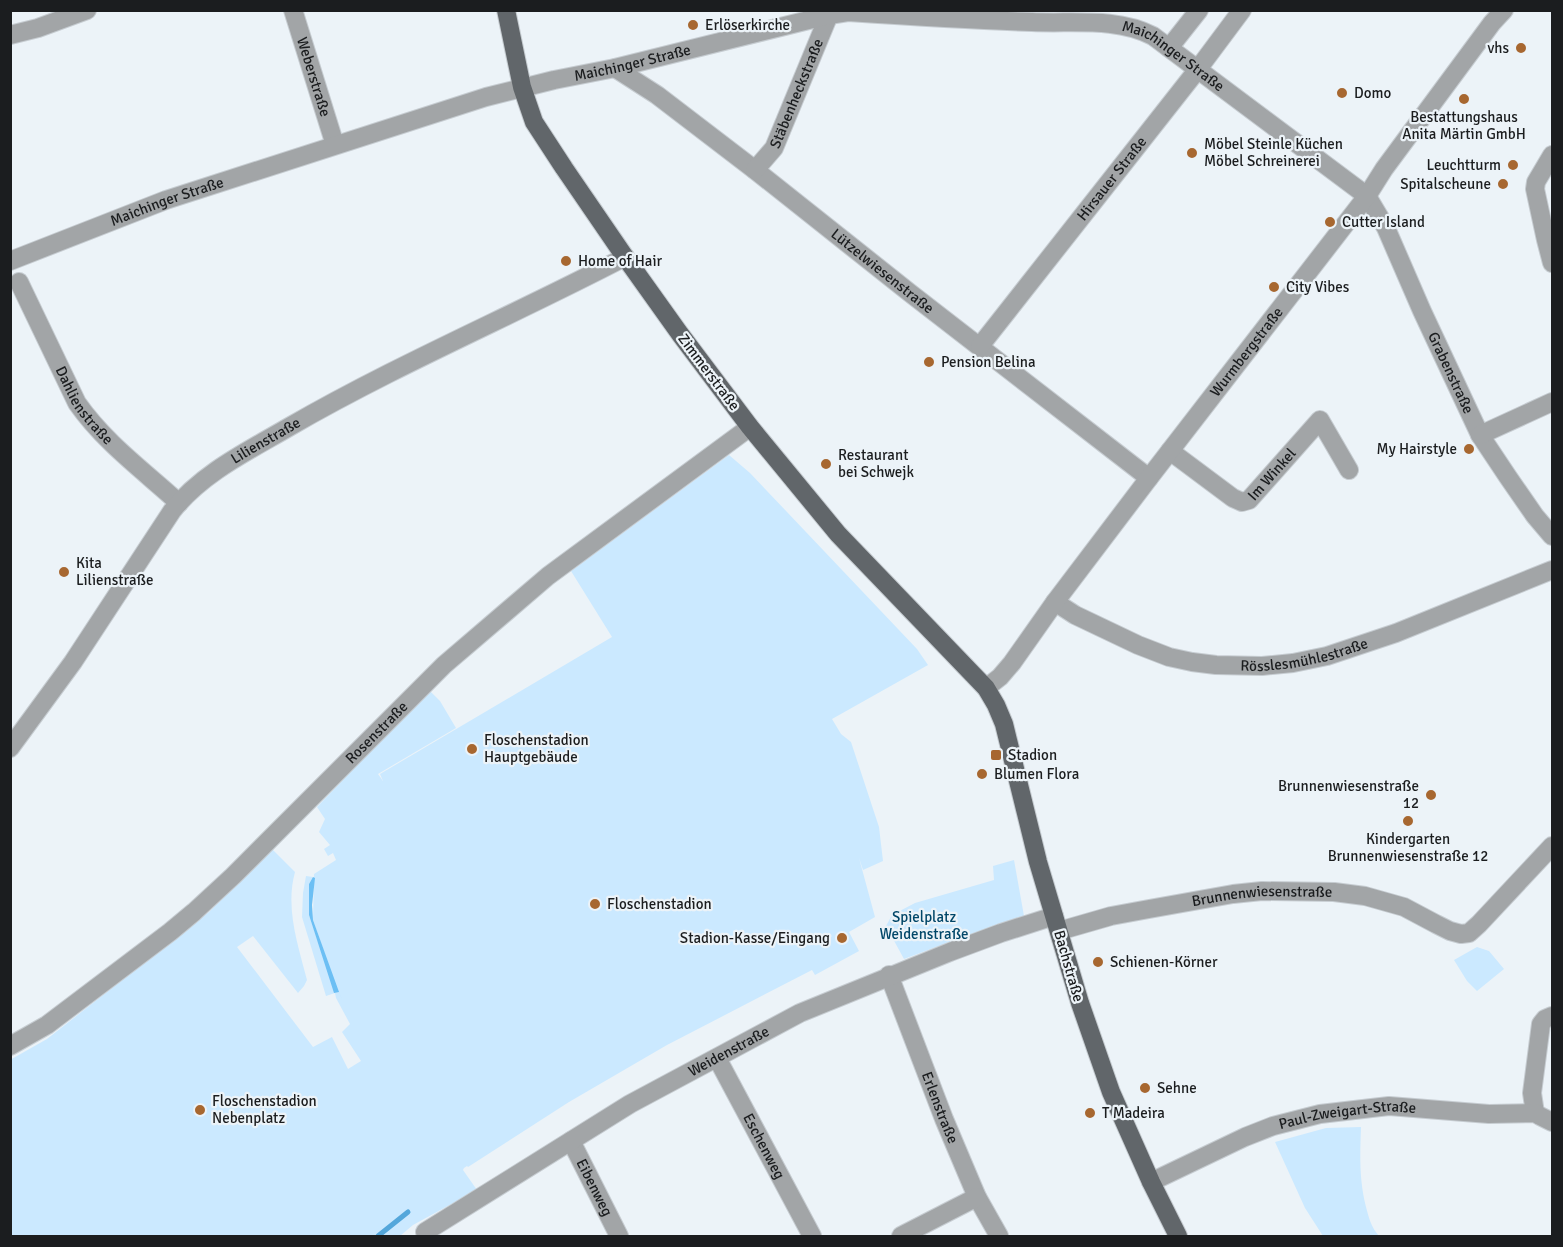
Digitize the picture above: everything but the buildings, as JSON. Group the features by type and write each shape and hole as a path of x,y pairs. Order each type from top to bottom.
{"main road":[{"name":"Zimmerstraße","path":"506,10 522,87 534,123 625,257 750,427 845,542 986,688"},
{"name":"Bachstraße","path":"986,688 1004,724 1032,841 1080,1003 1111,1092 1178,1236"}],"street":[{"path":"10,35 38,28 87,10"},
{"name":"Weberstraße","path":"293,10 335,145"},
{"path":"1169,48 1199,10"},
{"name":"Hirsauer Straße","path":"980,346 1242,10"},
{"name":"Wurmbergstraße","path":"986,688 1012,663 1149,478 1367,196 1384,169 1474,46 1504,10"},
{"name":"Maichinger Straße","path":"10,261 166,200 486,97 522,87 615,68 830,13 848,12 1033,22 1110,23 1140,29 1198,69 1367,196"},
{"name":"Stäbenheckstraße","path":"756,170 774,148 830,13"},
{"name":"Lützelwiesenstraße","path":"615,68 657,95 756,170 910,293 1149,478"},
{"path":"1552,155 1536,182 1535,189 1552,263"},
{"name":"Grabenstraße","path":"1367,196 1386,228 1480,435 1535,516 1552,536"},
{"name":"Lilienstraße","path":"10,748 73,662 183,498 225,465 320,409 398,368 625,257"},
{"name":"Dahlienstraße","path":"19,282 82,410 115,447 179,503"},
{"path":"1480,435 1552,402"},
{"name":"Im Winkel","path":"1170,451 1233,498 1242,502 1250,500 1320,420 1349,470"},
{"name":"Rosenstraße","path":"10,1046 47,1025 194,912 233,876 444,665 548,576 750,427"},
{"name":"Rösslesmühlestraße","path":"1055,602 1075,615 1169,657 1216,665 1262,666 1293,663 1336,653 1396,633 1552,570"},
{"name":"Brunnenwiesenstraße","path":"1057,923 1111,916 1233,894 1293,891 1334,892 1378,899 1404,907 1450,931 1468,933 1552,846"},
{"name":"Weidenstraße","path":"426,1234 630,1104 800,1013 889,975 1001,933 1057,923"},
{"name":"Erlenstraße","path":"889,975 944,1119 978,1197 999,1236"},
{"path":"1535,1113 1532,1093 1541,1024 1552,1016"},
{"name":"Eschenweg","path":"717,1058 812,1236"},
{"name":"Paul-Zweigart-Straße","path":"1151,1182 1245,1137 1273,1126 1320,1114 1389,1106 1489,1114 1535,1113 1552,1122"},
{"name":"Eibenweg","path":"571,1140 619,1236"},
{"path":"901,1236 978,1197"}],"green space":[{"path":"729,455 750,473 917,649 928,665 832,719 841,734 851,742 879,827 883,861 863,870 859,858 875,917 849,932 859,951 815,975 812,970 667,1045 569,1102 464,1168 463,1170 477,1190 413,1225 400,1236 11,1236 10,1060 47,1039 209,912 272,849 295,872 291,899 292,913 307,980 304,986 298,993 253,936 237,947 313,1047 332,1037 348,1069 361,1061 342,1032 350,1024 335,993 326,996 302,917 306,876 313,877 309,884 309,915 334,990 330,969 313,920 314,874 336,860 333,853 328,856 324,849 330,845 319,832 325,819 317,807 429,690 440,701 456,728 378,774 383,781 380,774 612,637 571,571"},
{"name":"Spielplatz Weidenstraße","path":"1014,860 1024,916 904,959 886,926 892,915 915,903 994,880 993,866"},
{"path":"1477,947 1489,951 1504,969 1477,991 1467,981 1454,960"},
{"path":"1361,1127 1362,1187 1371,1222 1379,1236 1323,1236 1305,1208 1275,1142 1326,1128"}],"shaded area":[{"path":"313,877 315,878 313,920 343,1003 339,992 334,993 309,915 309,884"}],"waterway":[{"path":"378,1236 408,1212"}],"place":[{"name":"Erlöserkirche","path":"693,25"},
{"name":"vhs","path":"1521,48"},
{"name":"Domo","path":"1342,93"},
{"name":"Bestattungshaus Anita Märtin GmbH","path":"1464,99"},
{"name":"Möbel Steinle Küchen Möbel Schreinerei","path":"1192,153"},
{"name":"Leuchtturm","path":"1513,165"},
{"name":"Spitalscheune","path":"1503,184"},
{"name":"Cutter Island","path":"1330,222"},
{"name":"Home of Hair","path":"566,261"},
{"name":"City Vibes","path":"1274,287"},
{"name":"Pension Belina","path":"929,362"},
{"name":"My Hairstyle","path":"1469,449"},
{"name":"Restaurant bei Schwejk","path":"826,464"},
{"name":"Kita Lilienstraße","path":"64,572"},
{"name":"Floschenstadion Hauptgebäude","path":"472,749"},
{"name":"Stadion","path":"996,755"},
{"name":"Blumen Flora","path":"982,774"},
{"name":"Brunnenwiesenstraße 12","path":"1431,795"},
{"name":"Kindergarten Brunnenwiesenstraße 12","path":"1408,821"},
{"name":"Floschenstadion","path":"595,904"},
{"name":"Stadion-Kasse/Eingang","path":"842,938"},
{"name":"Schienen-Körner","path":"1098,962"},
{"name":"Sehne","path":"1145,1088"},
{"name":"Floschenstadion Nebenplatz","path":"200,1110"},
{"name":"T Madeira","path":"1090,1113"}]}
